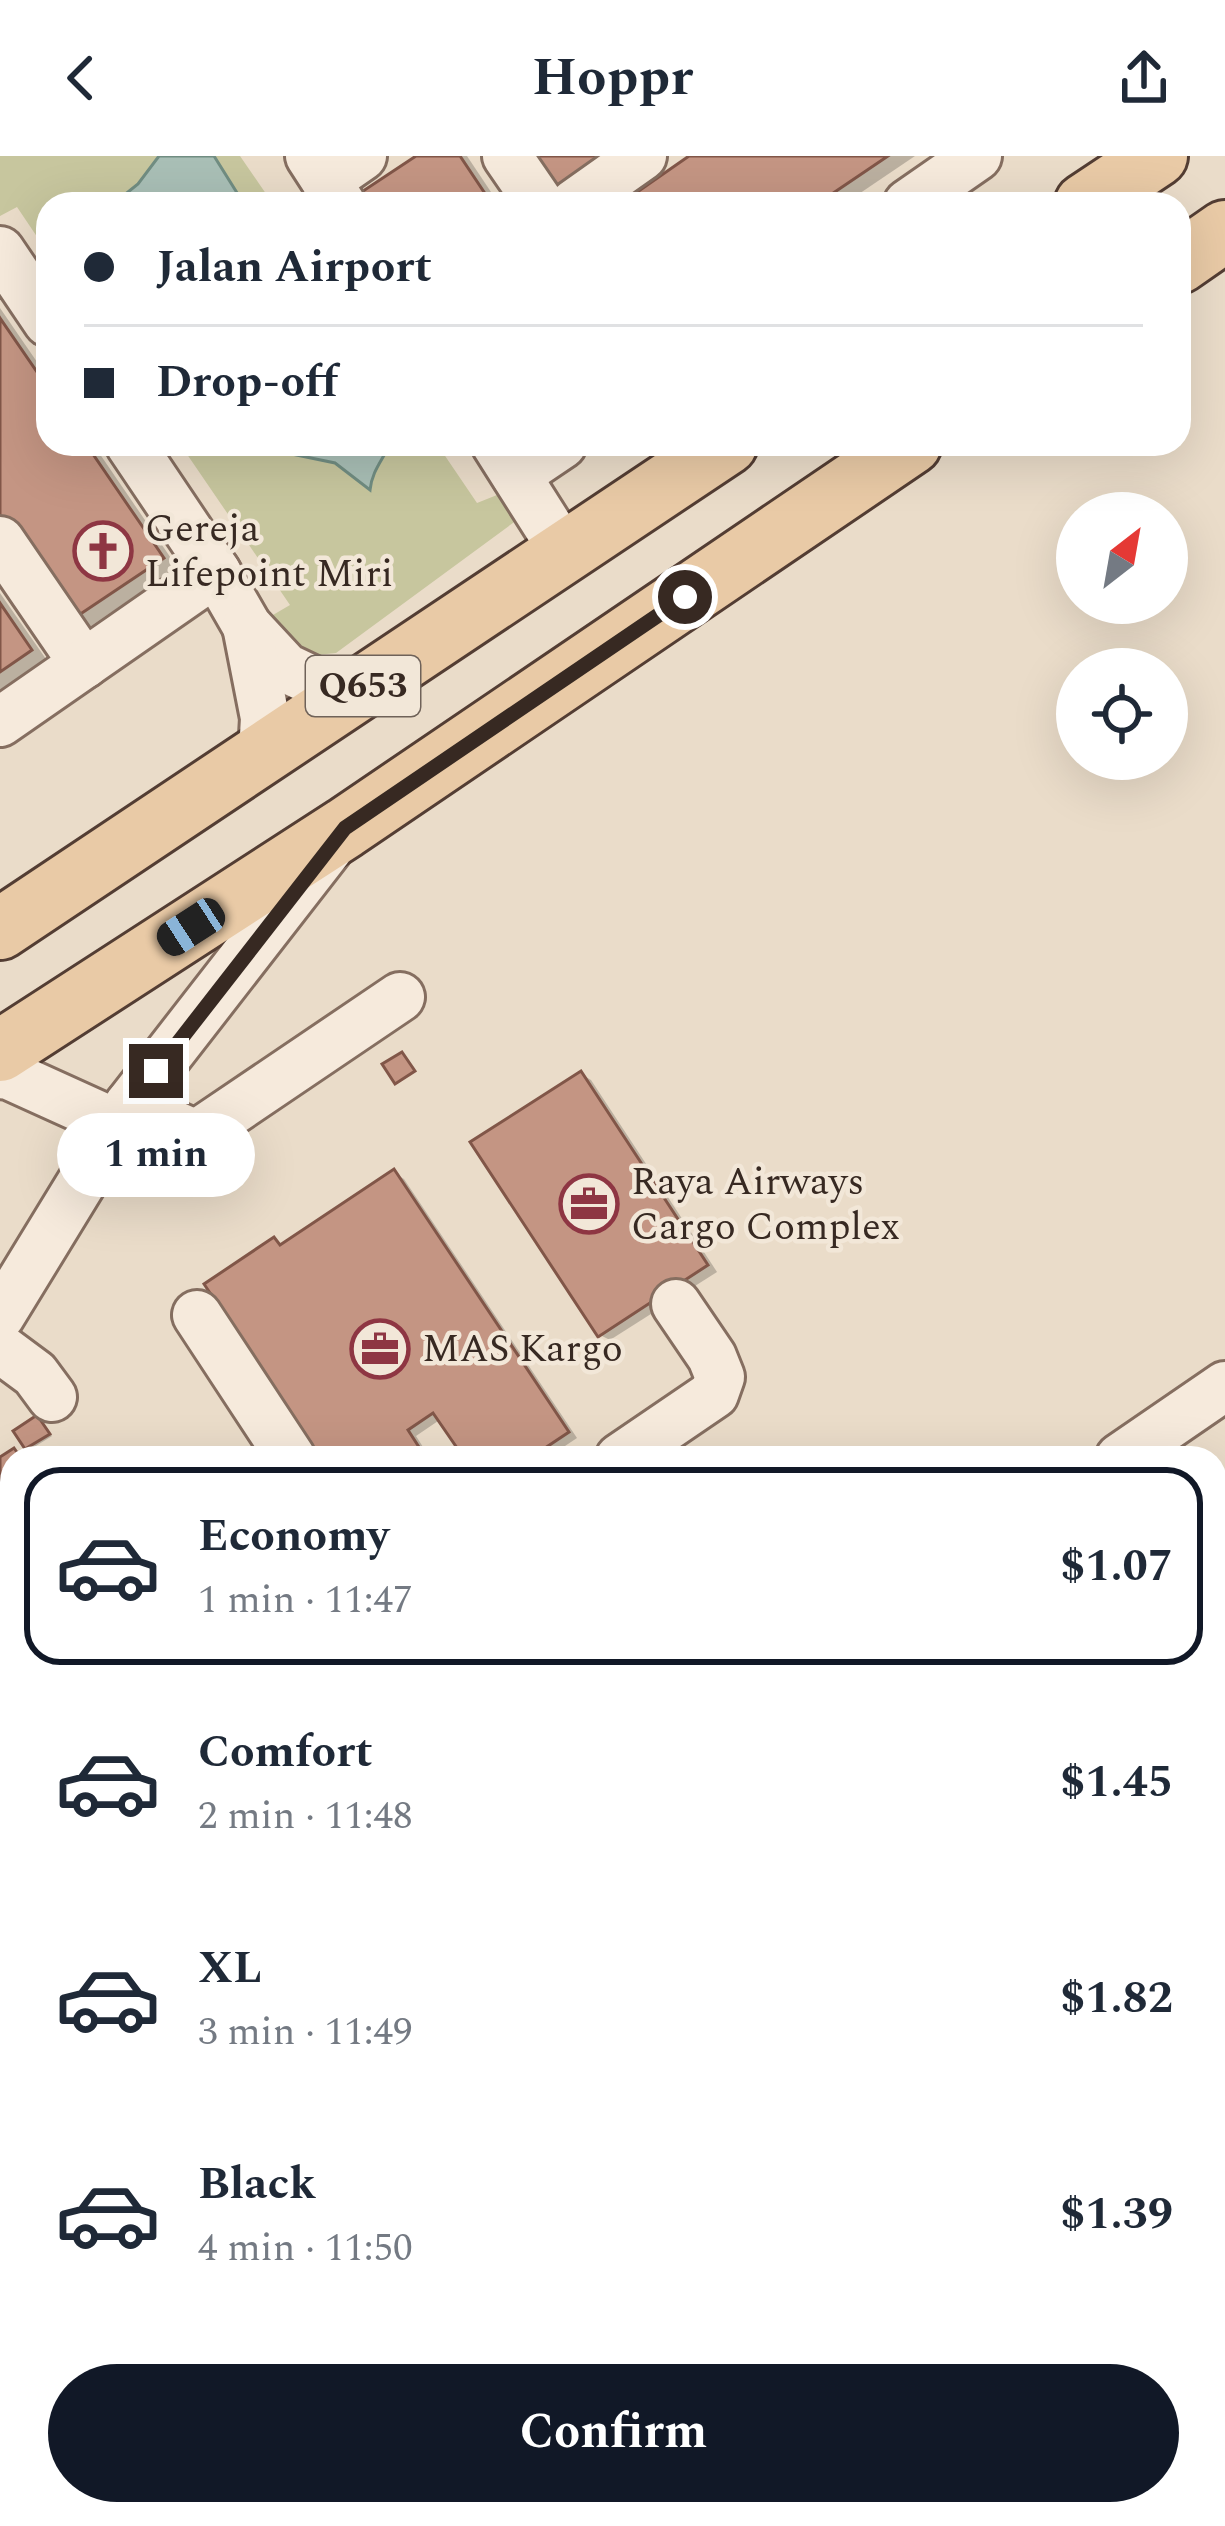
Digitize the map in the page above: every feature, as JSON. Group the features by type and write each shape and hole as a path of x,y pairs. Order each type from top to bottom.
{"main road":[{"path":"1103,192 1157,156"},
{"path":"1191,254 1225,231"},
{"name":"Q653","path":"0,929 710,456"},
{"name":"Q653","path":"0,1052 345,828 893,456"}],"lane":[{"path":"507,156 532,192"},
{"path":"591,192 642,156"},
{"path":"925,192 976,156"},
{"path":"0,251 36,304"},
{"path":"138,456 247,626 286,668 347,697"},
{"path":"506,459 565,553"},
{"path":"0,541 84,664"},
{"path":"0,722 216,572"},
{"path":"247,626 265,718 263,753"},
{"path":"0,1316 123,1115 345,828"},
{"path":"0,1074 196,1135 400,997"},
{"path":"638,1446 714,1394 720,1377 676,1304"},
{"path":"197,1315 283,1446"},
{"path":"0,1348 35,1374 52,1397"},
{"path":"1138,1446 1225,1386"}],"green space":[{"path":"0,156 240,156 265,192 36,192 36,235 17,207 0,216"},
{"path":"188,456 445,456 477,503 497,495 517,520 336,653 307,656 261,622 290,605"}],"shaded area":[{"path":"159,156 214,156 236,192 128,192"},
{"path":"301,456 384,456 370,490 335,463"}],"building":[{"path":"416,156 460,156 484,192 362,192"},
{"path":"523,156 625,156 573,192 548,192"},
{"path":"689,156 888,156 835,192 637,192"},
{"path":"0,318 36,370 36,456 94,456 164,558 70,621 0,519"},
{"path":"0,603 32,650 0,672"},
{"path":"402,1052 415,1071 395,1084 382,1064"},
{"name":"Raya Airways Cargo Complex","path":"581,1071 708,1265 598,1337 470,1142"},
{"name":"MAS Kargo","path":"394,1169 569,1432 548,1446 456,1446 433,1413 408,1430 418,1446 312,1446 204,1284 274,1237 280,1245"},
{"path":"37,1415 50,1434 23,1446 13,1431"}],"place":[{"name":"Gereja Lifepoint Miri","path":"103,551"},
{"name":"Raya Airways Cargo Complex","path":"589,1204"},
{"name":"MAS Kargo","path":"380,1349"}],"route":[{"path":"156,1071 345,828 685,597"}]}
